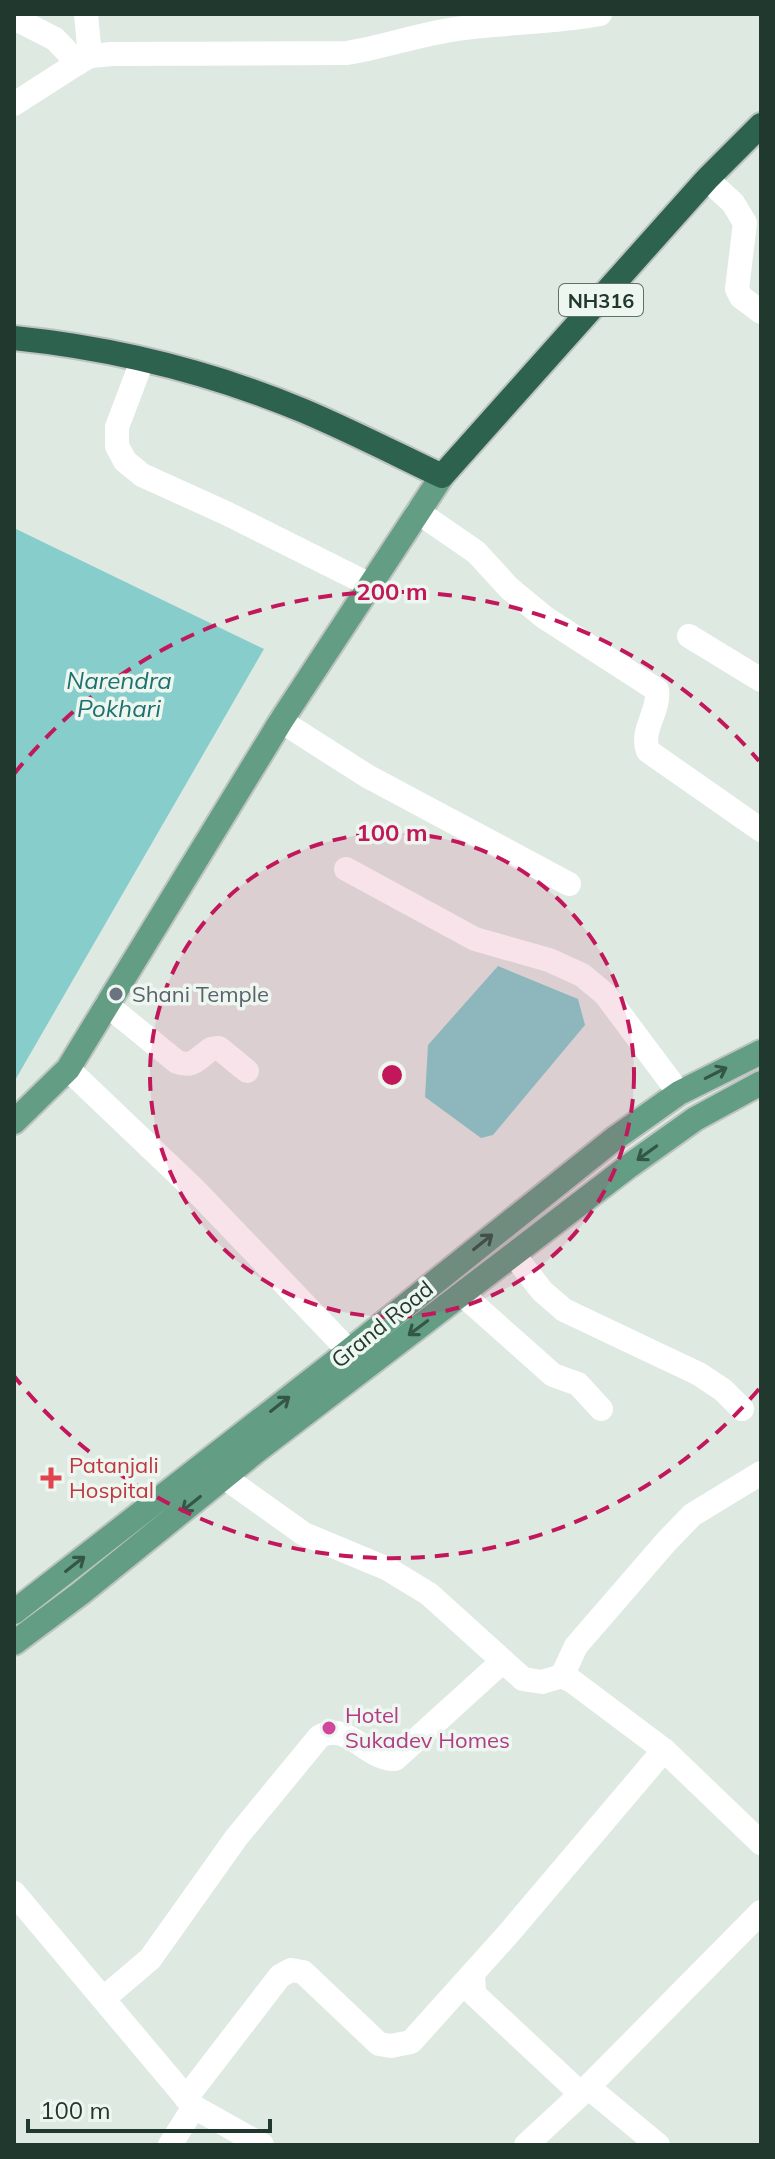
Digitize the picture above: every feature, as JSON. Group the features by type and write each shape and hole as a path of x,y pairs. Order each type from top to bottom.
{"highway":[{"name":"NH316","path":"442,476 707,179 761,125"},
{"path":"14,338 81,346 238,387 302,411 442,476"}],"main road":[{"path":"14,1122 68,1069 281,721 442,476"},
{"name":"Grand Road","path":"14,1612 505,1225 679,1093 761,1052"},
{"name":"Grand Road","path":"14,1643 224,1477 695,1119 761,1083"}],"street":[{"path":"84,60 86,14"},
{"path":"406,40 408,14"},
{"path":"14,104 84,60 112,54 347,53 455,29 600,14"},
{"path":"14,18 55,39 84,60"},
{"path":"707,179 741,214 745,223 737,289 741,297 761,312"},
{"path":"142,361 117,427 117,446 125,461 142,475 370,585"},
{"path":"418,512 476,552 509,588 544,617 657,690 657,701 645,738 648,751 761,830"},
{"path":"689,636 761,680"},
{"path":"281,721 367,776 569,884"},
{"path":"346,869 475,939 549,960 582,975 605,994 679,1093"},
{"path":"107,1005 177,1062 187,1066 197,1062 211,1049 219,1048 247,1071"},
{"path":"68,1069 196,1191 349,1351"},
{"path":"514,1255 542,1291 564,1310 699,1374 723,1390 742,1409"},
{"path":"462,1294 553,1375 578,1384 601,1409"},
{"path":"562,1676 576,1646 692,1515 761,1473"},
{"path":"224,1477 304,1534 388,1569 429,1594 523,1679 533,1682 562,1676 572,1681 664,1750 761,1843"},
{"path":"104,1998 150,1959 236,1838 319,1737 328,1732 337,1732 378,1756 395,1759 503,1661"},
{"path":"170,2145 190,2102 280,1976 291,1970 303,1972 379,2044 391,2046 411,2042 664,1750"},
{"path":"18,1904 104,1998 190,2102 262,2145"},
{"path":"526,2145 761,1912"},
{"path":"473,1973 474,1994 584,2090 658,2145"}],"water":[{"name":"Narendra Pokhari","path":"14,528 264,649 14,1082"},
{"path":"498,966 578,999 585,1025 493,1135 481,1138 425,1097 428,1045"}],"place":[{"name":"Shani Temple","path":"116,994"},
{"name":"Patanjali Hospital","path":"51,1478"},
{"name":"Hotel Sukadev Homes","path":"329,1728"}]}
